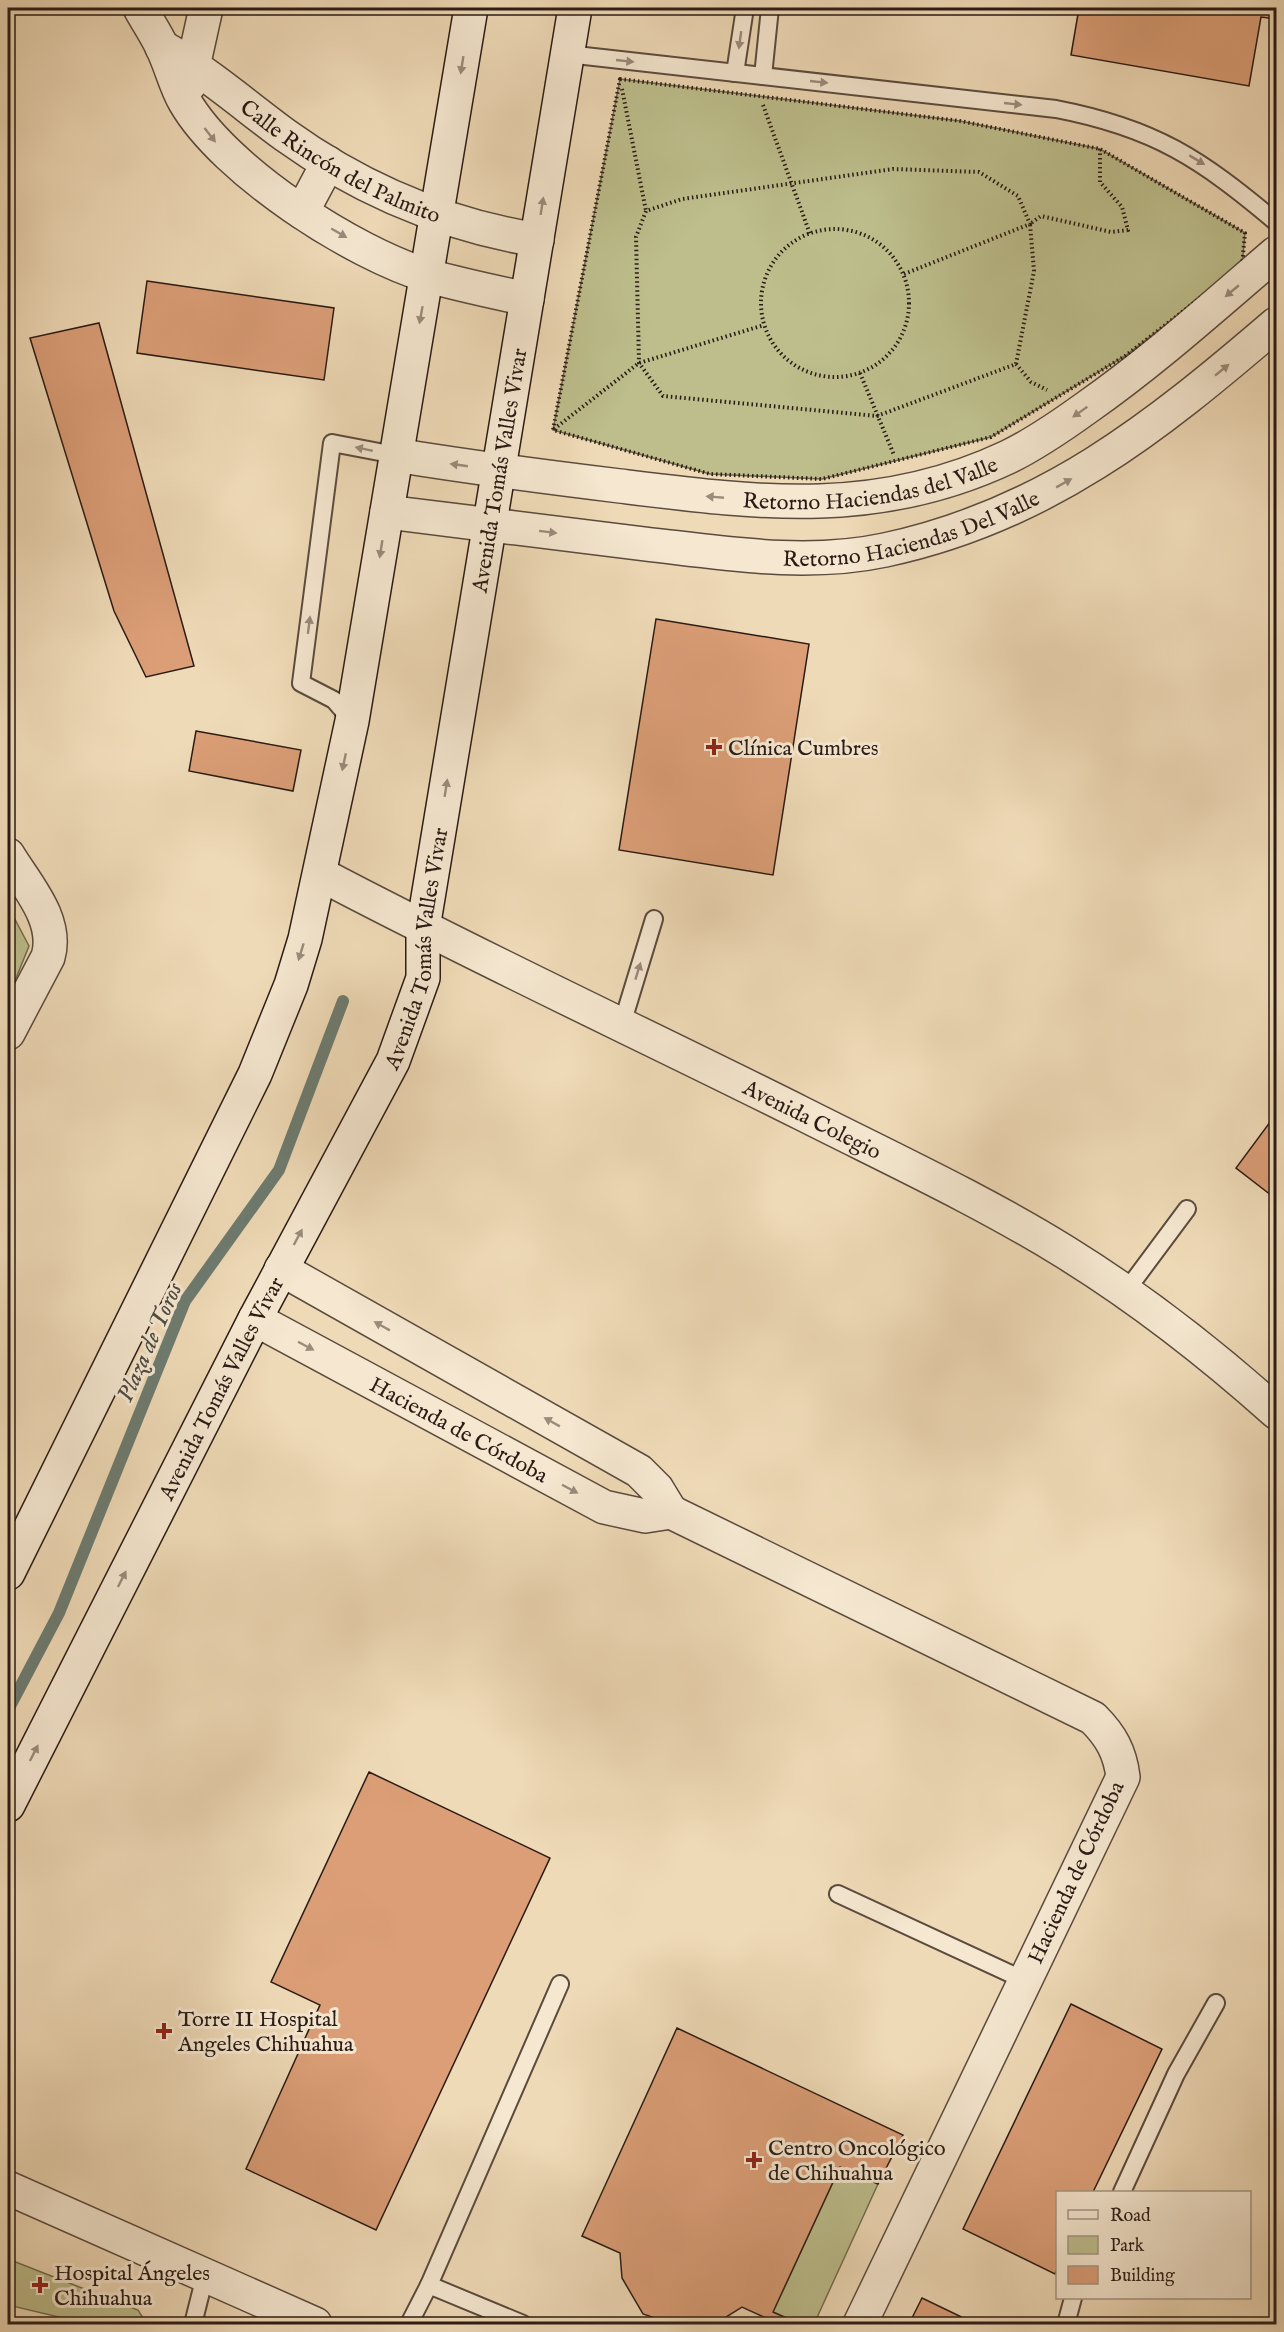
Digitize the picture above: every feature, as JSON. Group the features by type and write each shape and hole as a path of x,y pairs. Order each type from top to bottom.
{"street":[{"path":"140,8 162,47 184,102 220,148 255,178 302,212 354,242 428,276 527,299"},
{"path":"184,102 206,8"},
{"path":"8,1574 255,1074 291,985 320,874 352,722 471,8"},
{"name":"Avenida Tomás Valles Vivar","path":"8,1805 255,1319 393,1061 423,978 423,928 575,8"},
{"name":"Calle Rincón del Palmito","path":"162,47 194,64 328,163 377,189 438,216 488,232 537,240"},
{"path":"302,212 328,163"},
{"name":"Retorno Haciendas del Valle","path":"395,455 498,471 779,502 841,502 920,488 1008,457 1055,430 1109,392 1179,336 1276,253"},
{"name":"Retorno Haciendas Del Valle","path":"387,512 785,558 836,556 883,550 930,539 1019,506 1061,485 1119,450 1169,413 1276,324"},
{"path":"8,855 45,917 51,931 52,944 48,957 8,1033"},
{"name":"Avenida Colegio","path":"320,874 423,928 622,1024 1013,1221 1126,1291 1177,1329 1276,1412"},
{"path":"281,1269 639,1471 657,1489 671,1512"},
{"name":"Hacienda de Córdoba","path":"255,1319 604,1507 645,1516 671,1512 1093,1718 1108,1733 1117,1749 1123,1777 860,2325"},
{"path":"8,2188 307,2323"}],"lane":[{"path":"735,73 745,8"},
{"path":"763,76 770,8"},
{"path":"567,54 1056,109 1096,117 1141,131 1203,164 1276,222"},
{"path":"352,722 334,700 301,683 332,442 395,455"},
{"path":"622,1024 654,919"},
{"path":"1126,1291 1187,1209"},
{"path":"838,1894 1024,1980"},
{"path":"409,2325 429,2285 560,1984"},
{"path":"1123,2191 1176,2074 1216,2003"},
{"path":"193,2325 205,2276"},
{"path":"429,2285 523,2325"},
{"path":"1066,2325 1073,2299"}],"path":[{"path":"553,430 710,474 822,479 991,437 1125,356 1242,266 1245,233 1100,148 960,121 620,80"},
{"path":"620,80 646,210 636,237 639,363 663,396 877,416 1016,364"},
{"path":"553,430 620,80"},
{"path":"760,96 810,234"},
{"path":"904,274 1030,224 1041,216 1111,232 1128,230 1122,207 1100,182 1100,148"},
{"path":"646,210 682,199 893,169 979,172 1018,196 1030,224 1034,272 1016,364"},
{"path":"822,229 847,229 870,237 890,253 904,274 909,297 907,321 897,343 881,361 860,372 837,377 813,374 792,363 780,352 764,325 761,299 766,275 779,254 798,238 822,229"},
{"path":"553,430 639,363 764,325"},
{"path":"1016,364 1031,382 1059,396"},
{"path":"860,372 896,460"}],"green space":[{"path":"620,79 960,121 1100,149 1245,233 1242,266 1125,356 991,437 822,479 710,474 553,430"},
{"path":"8,906 29,946 8,998"},
{"path":"840,2167 878,2184 814,2324 800,2324 773,2312"},
{"name":"Hospital Ángeles Chihuahua","path":"8,2259 138,2310 147,2324 88,2324 8,2305"}],"building":[{"path":"1079,8 1276,8 1276,19 1261,17 1249,86 1071,55"},
{"path":"147,281 334,308 324,380 137,353"},
{"path":"99,323 194,666 146,677 114,611 30,338"},
{"name":"Clínica Cumbres","path":"656,619 809,644 773,875 619,850"},
{"path":"196,731 301,750 293,791 189,771"},
{"path":"1276,1114 1276,1199 1236,1168"},
{"path":"369,1772 550,1858 376,2230 246,2169 320,2005 271,1982"},
{"path":"1071,2004 1162,2049 1093,2191 1056,2191 1055,2274 963,2229"},
{"name":"Centro Oncológico de Chihuahua","path":"677,2028 903,2135 878,2184 840,2167 773,2312 800,2324 779,2324 742,2307 715,2324 672,2324 643,2314 622,2278 620,2253 582,2236"},
{"path":"922,2298 976,2324 909,2324"}],"waterway":[{"name":"Plaza de Toros","path":"8,1710 59,1613 185,1301 279,1170 343,1001"}],"place":[{"name":"Clínica Cumbres","path":"714,747"},
{"name":"Torre II Hospital Angeles Chihuahua","path":"164,2031"},
{"name":"Centro Oncológico de Chihuahua","path":"754,2160"},
{"name":"Hospital Ángeles Chihuahua","path":"40,2285"}]}
